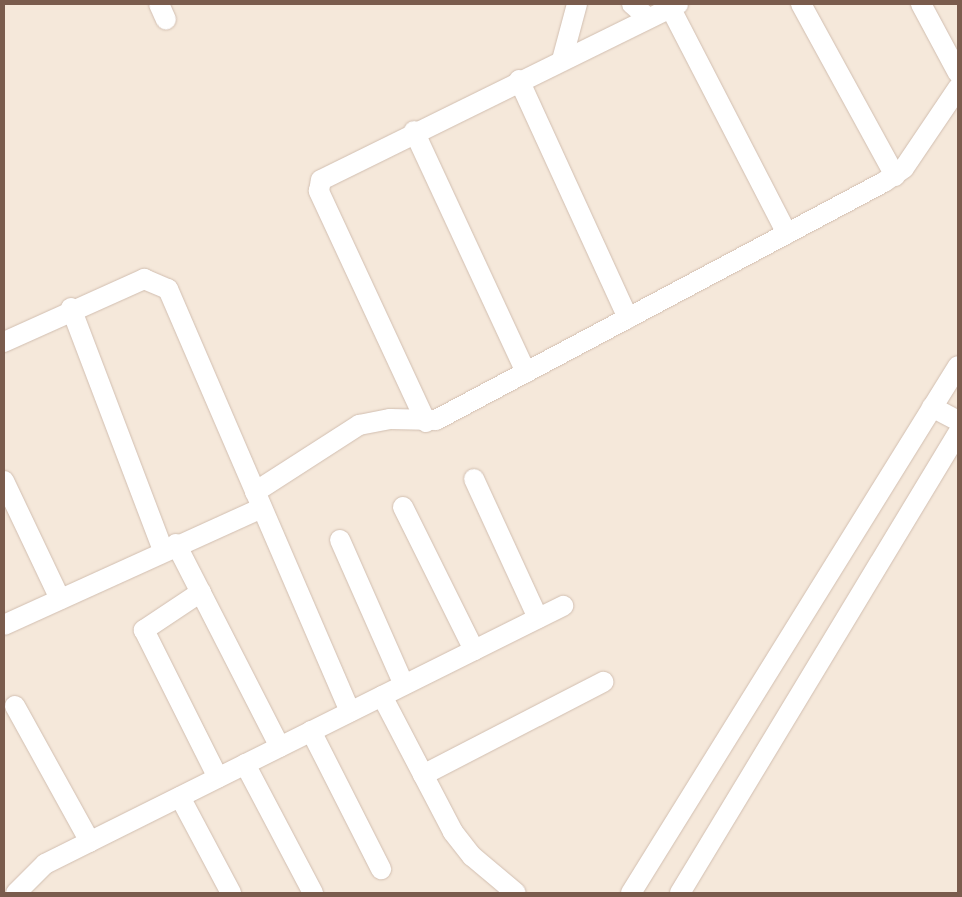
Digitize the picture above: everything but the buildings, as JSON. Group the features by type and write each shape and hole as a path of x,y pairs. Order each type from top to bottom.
{"street":[{"path":"562,60 577,4"},
{"path":"632,4 648,18"},
{"path":"800,4 895,176"},
{"path":"921,4 958,73"},
{"path":"426,422 319,191 328,172 674,6 787,234"},
{"path":"520,80 628,318"},
{"path":"4,625 169,547 259,500 359,426 390,419 426,422 526,372 895,176 958,88"},
{"path":"414,131 526,372"},
{"path":"4,342 71,308 144,278 168,289 350,712"},
{"path":"71,308 169,547 201,592 280,747"},
{"path":"631,893 958,366"},
{"path":"932,408 958,420"},
{"path":"680,893 958,434"},
{"path":"474,479 538,618"},
{"path":"4,481 60,599"},
{"path":"403,507 474,650"},
{"path":"340,540 404,685"},
{"path":"201,592 144,630 218,778"},
{"path":"16,893 45,864 563,606"},
{"path":"423,775 603,682"},
{"path":"382,696 462,845 516,893"},
{"path":"15,706 90,842"},
{"path":"311,731 380,868"},
{"path":"245,764 313,893"},
{"path":"180,797 231,893"}],"shaded area":[{"path":"4,4 958,4 958,893 4,893"}]}
